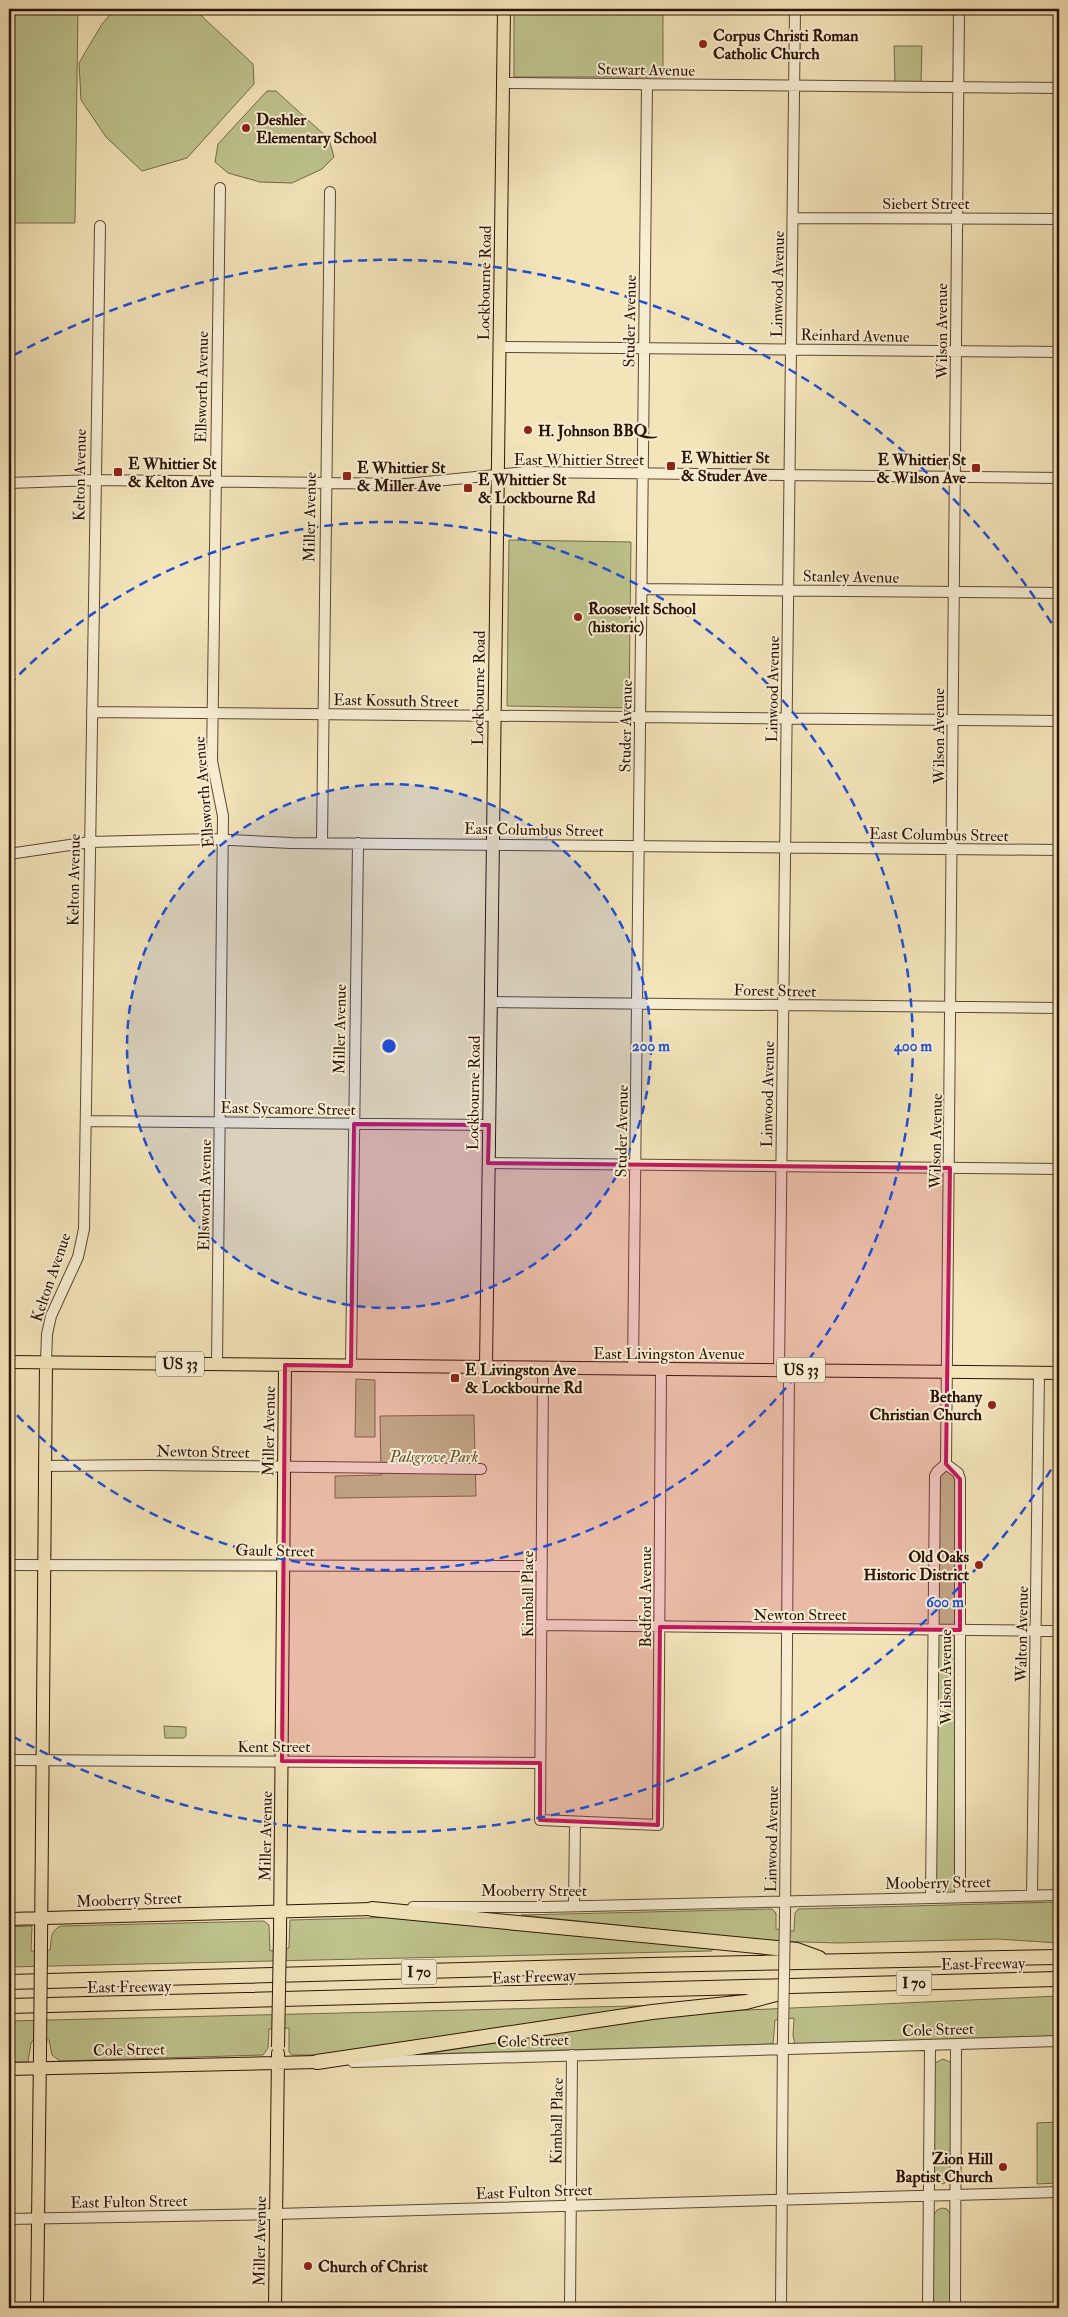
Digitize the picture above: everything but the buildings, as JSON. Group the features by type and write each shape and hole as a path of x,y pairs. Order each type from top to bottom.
{"highway":[{"path":"372,1908 796,1950 830,1961"},
{"name":"East Freeway","path":"9,1982 1059,1957"},
{"name":"East Freeway","path":"9,2006 1059,1979"},
{"path":"317,2062 652,2012 746,2002 803,1987"}],"main road":[{"name":"Lockbourne Road","path":"486,1368 504,9"},
{"name":"East Livingston Avenue","path":"9,1362 1059,1373"},
{"name":"Kelton Avenue","path":"37,2308 46,1362"},
{"name":"Miller Avenue","path":"275,2308 285,1365"},
{"name":"Mooberry Street","path":"9,1919 372,1908"},
{"name":"Cole Street","path":"9,2069 317,2062"}],"street":[{"name":"Linwood Avenue","path":"781,2308 788,1628 781,1166 795,9"},
{"name":"Wilson Avenue","path":"931,1898 935,1476 946,1464 953,849 953,592 959,9"},
{"name":"Stewart Avenue","path":"503,83 1059,88"},
{"name":"Studer Avenue","path":"633,1368 647,84"},
{"name":"Ellsworth Avenue","path":"216,1364 224,839 223,809 212,761 220,188"},
{"name":"Miller Avenue","path":"322,842 330,192"},
{"name":"Siebert Street","path":"792,218 1059,219"},
{"name":"Kelton Avenue","path":"46,1362 51,1316 78,1257 84,1229 100,226"},
{"name":"Reinhard Avenue","path":"500,347 1059,352"},
{"name":"East Whittier Street","path":"9,483 95,480 406,484 524,472 1059,478"},
{"name":"Stanley Avenue","path":"642,589 1059,594"},
{"name":"East Kossuth Street","path":"92,712 1059,721"},
{"name":"East Columbus Street","path":"9,854 90,842 224,839 251,842 1059,850"},
{"name":"Miller Avenue","path":"351,1366 358,843"},
{"name":"Forest Street","path":"491,1002 1059,1008"},
{"name":"East Sycamore Street","path":"86,1121 489,1125"},
{"path":"488,1163 1059,1169"},
{"name":"Kimball Place","path":"542,1368 540,1820 575,1822"},
{"name":"Bedford Avenue","path":"575,1822 658,1825 661,1369"},
{"name":"Walton Avenue","path":"1032,1896 1039,1373"},
{"name":"Wilson Avenue","path":"946,1464 958,1473 960,1479 960,1897"},
{"name":"Newton Street","path":"45,1466 156,1465 481,1469"},
{"name":"Gault Street","path":"9,1565 542,1566"},
{"name":"Newton Street","path":"541,1625 1059,1631"},
{"name":"Kent Street","path":"9,1760 540,1763"},
{"path":"574,1906 575,1822"},
{"name":"Mooberry Street","path":"372,1908 574,1906 1059,1895"},
{"name":"Cole Street","path":"317,2062 1059,2041"},
{"path":"955,2308 956,2045"},
{"path":"928,2308 930,2046"},
{"name":"Kimball Place","path":"570,2308 572,2055"},
{"name":"East Fulton Street","path":"9,2219 276,2214 1059,2192"}],"highlighted area":[{"path":"354,1124 489,1125 488,1163 950,1168 946,1464 960,1479 960,1630 660,1627 658,1825 540,1820 540,1763 282,1761 285,1365 351,1366"}],"green space":[{"path":"9,9 78,9 75,223 9,223"},
{"path":"115,9 194,9 253,64 254,84 187,158 142,171 106,137 81,100 79,63 102,24"},
{"path":"514,9 663,9 663,77 514,77"},
{"path":"894,46 922,46 921,82 895,82"},
{"path":"267,91 276,91 329,139 334,157 322,169 292,183 260,182 228,173 215,162 218,144"},
{"path":"509,540 631,542 629,708 507,706"},
{"path":"356,1379 375,1380 375,1437 355,1437"},
{"name":"Palsgrove Park","path":"474,1415 476,1496 335,1498 335,1476 381,1475 380,1416"},
{"path":"941,1469 958,1473 957,1895 933,1895 937,1475"},
{"path":"164,1726 186,1727 186,1736 184,1738 165,1738"},
{"path":"1059,1902 1059,1943 997,1939 838,1943 770,1941 521,1915 772,1909 776,1913 776,1929 794,1931 795,1913 798,1909"},
{"path":"405,1917 712,1947 712,1951 9,1967 9,1927 32,1926 31,1951 50,1950 54,1930 61,1926 264,1921 269,1925 270,1951 289,1948 290,1920"},
{"path":"1059,1996 1059,2036 795,2044 793,2036 794,2018 775,2020 773,2044 425,2054 666,2016 725,2011"},
{"path":"674,2005 328,2055 292,2055 289,2052 289,2028 269,2029 268,2048 263,2055 60,2061 52,2055 49,2040 34,2039 31,2043 28,2062 9,2062 9,2021"},
{"path":"943,2059 952,2063 952,2177 943,2184 935,2180 933,2176 934,2067 935,2063"},
{"path":"1059,2122 1059,2183 1037,2184 1037,2123"},
{"path":"947,2209 952,2217 951,2308 932,2308 933,2216 937,2210"}],"place":[{"name":"Corpus Christi Roman Catholic Church","path":"703,44"},
{"name":"Deshler Elementary School","path":"246,128"},
{"name":"H. Johnson BBQ","path":"528,430"},
{"name":"E Whittier St & Studer Ave","path":"671,466"},
{"name":"E Whittier St & Wilson Ave","path":"976,468"},
{"name":"E Whittier St & Kelton Ave","path":"118,472"},
{"name":"E Whittier St & Miller Ave","path":"347,476"},
{"name":"E Whittier St & Lockbourne Rd","path":"468,488"},
{"name":"Roosevelt School (historic)","path":"578,617"},
{"name":"E Livingston Ave & Lockbourne Rd","path":"455,1378"},
{"name":"Bethany Christian Church","path":"992,1405"},
{"name":"Old Oaks Historic District","path":"979,1565"},
{"name":"Zion Hill Baptist Church","path":"1003,2167"},
{"name":"Church of Christ","path":"308,2266"}]}
